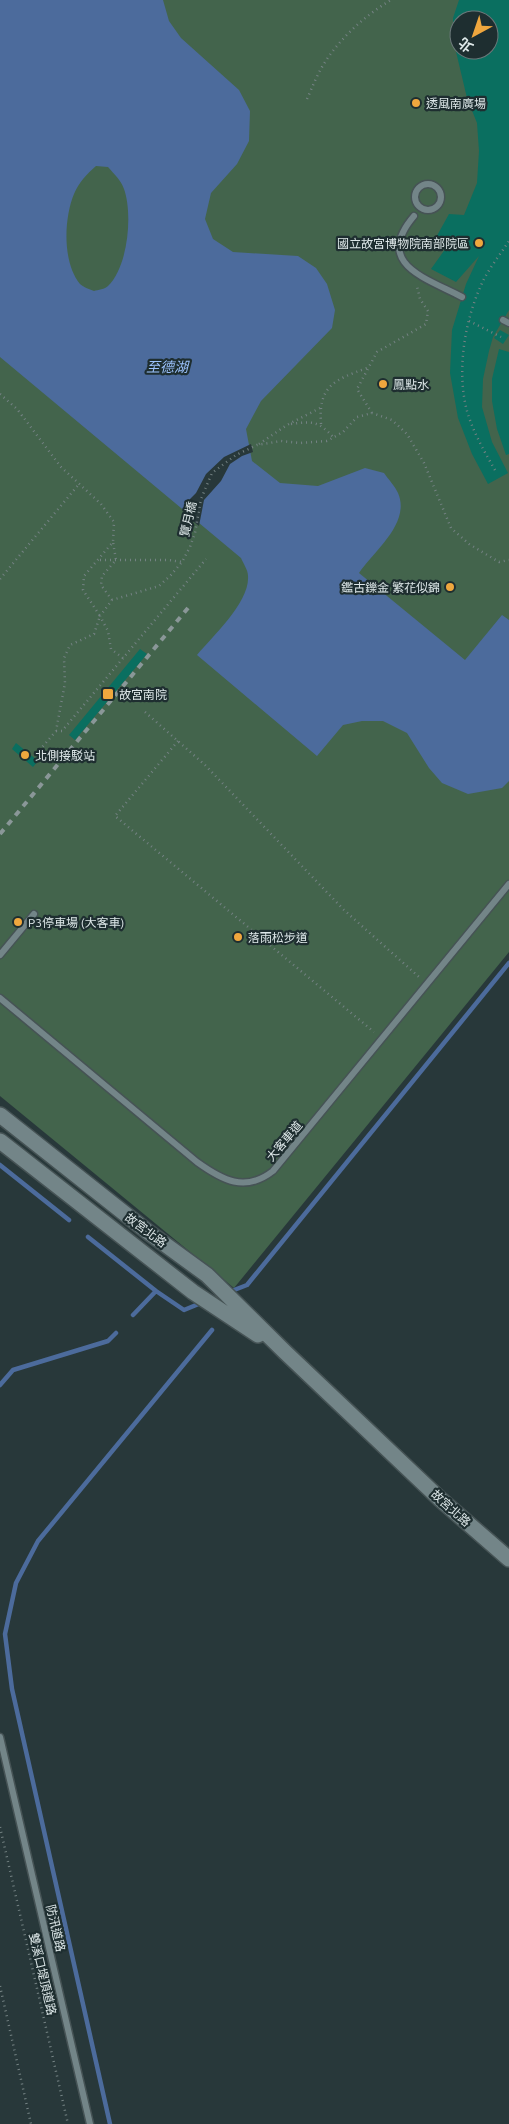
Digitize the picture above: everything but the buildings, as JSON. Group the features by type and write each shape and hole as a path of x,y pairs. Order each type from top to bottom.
{"street":[{"name":"故宮北路","path":"0,1116 148,1232 208,1275 285,1352 440,1499 509,1559"},
{"name":"故宮北路","path":"0,1141 192,1292 285,1352"}],"lane":[{"path":"414,216 416,204 414,194 416,189 425,183 435,185 439,189 441,200 435,208 425,210 414,216 403,228 398,241 401,260 408,268 462,297"},
{"path":"416,204 425,210"},
{"name":"大客車道","path":"0,998 216,1176 233,1182 263,1179 273,1172 509,884"},
{"path":"0,955 34,914"},
{"name":"防汛道路","path":"0,1737 90,2124"}],"path":[{"path":"307,99 323,66 346,36 375,10 391,0"},
{"path":"495,470 480,444 467,410 462,364 469,321 484,279 509,241"},
{"path":"372,413 356,389 377,352 426,324 428,312 420,299 416,287 423,276"},
{"path":"469,321 501,337"},
{"path":"368,367 347,375 330,385 323,396 320,408 321,424 334,438 357,417 372,413 392,420 407,434 424,463 451,528 469,544 499,562 509,560"},
{"path":"0,394 17,409 61,467 101,504 114,522 113,542 116,560"},
{"name":"覽月橋","path":"112,600 158,586 182,562 190,547 195,532 201,499 212,473 236,455 257,445 287,424 320,408"},
{"path":"287,424 305,422 321,424"},
{"name":"覽月橋","path":"257,445 281,441 300,443 328,441 334,438"},
{"path":"0,579 79,484"},
{"path":"113,542 100,560 84,576 83,590 108,631 111,649 123,658"},
{"path":"56,730 62,731 206,559"},
{"path":"100,560 169,560 182,562"},
{"path":"38,752 56,730 65,683 64,658 70,645 94,634 100,616 112,600 101,585 102,576 116,560"},
{"path":"144,712 205,765 344,910 427,985"},
{"path":"178,741 115,816 382,1039"},
{"name":"雙溪口堤頂道路","path":"0,1827 68,2124"},
{"path":"0,1986 31,2124"}],"green space":[{"name":"國立故宮博物院南部院區","path":"0,0 509,0 509,952 234,1288 0,1096"}],"water":[{"name":"至德湖","path":"0,0 163,0 169,21 181,38 239,90 250,111 249,141 237,164 211,193 205,219 213,239 233,252 298,256 316,268 327,284 335,310 332,328 261,401 246,429 252,461 280,483 318,486 365,468 384,473 398,493 401,504 400,515 389,536 359,573 465,660 502,615 509,620 509,781 502,788 468,794 442,783 429,768 407,733 383,721 362,721 343,725 317,756 197,655 221,629 243,597 248,576 241,558 0,357","holes":["96,166 108,167 119,180 127,200 127,240 115,277 107,287 94,291 80,284 70,264 66,240 68,215 74,194 86,175"]}],"pier":[{"path":"251,444 253,452 242,456 230,464 221,481 204,500 199,526 190,519 188,509 190,499 196,493 206,474 224,457"}],"waterway":[{"path":"229,1292 247,1285 509,963"},
{"path":"0,1165 69,1220"},
{"path":"88,1237 156,1291 133,1315"},
{"path":"156,1291 184,1310 201,1303"},
{"path":"110,2124 12,1689 5,1634 16,1583 38,1541 212,1330"},
{"path":"0,1385 13,1370 108,1341 116,1333"}],"railway":[{"path":"0,834 188,608"}],"place":[{"name":"透風南廣場","path":"416,103"},
{"name":"國立故宮博物院南部院區","path":"479,243"},
{"name":"鳳點水","path":"383,384"},
{"name":"鑑古鑠金 繁花似錦","path":"450,587"},
{"name":"故宮南院","path":"108,694"},
{"name":"北側接駁站","path":"25,755"},
{"name":"P3停車場 (大客車)","path":"18,922"},
{"name":"落雨松步道","path":"238,937"}]}
